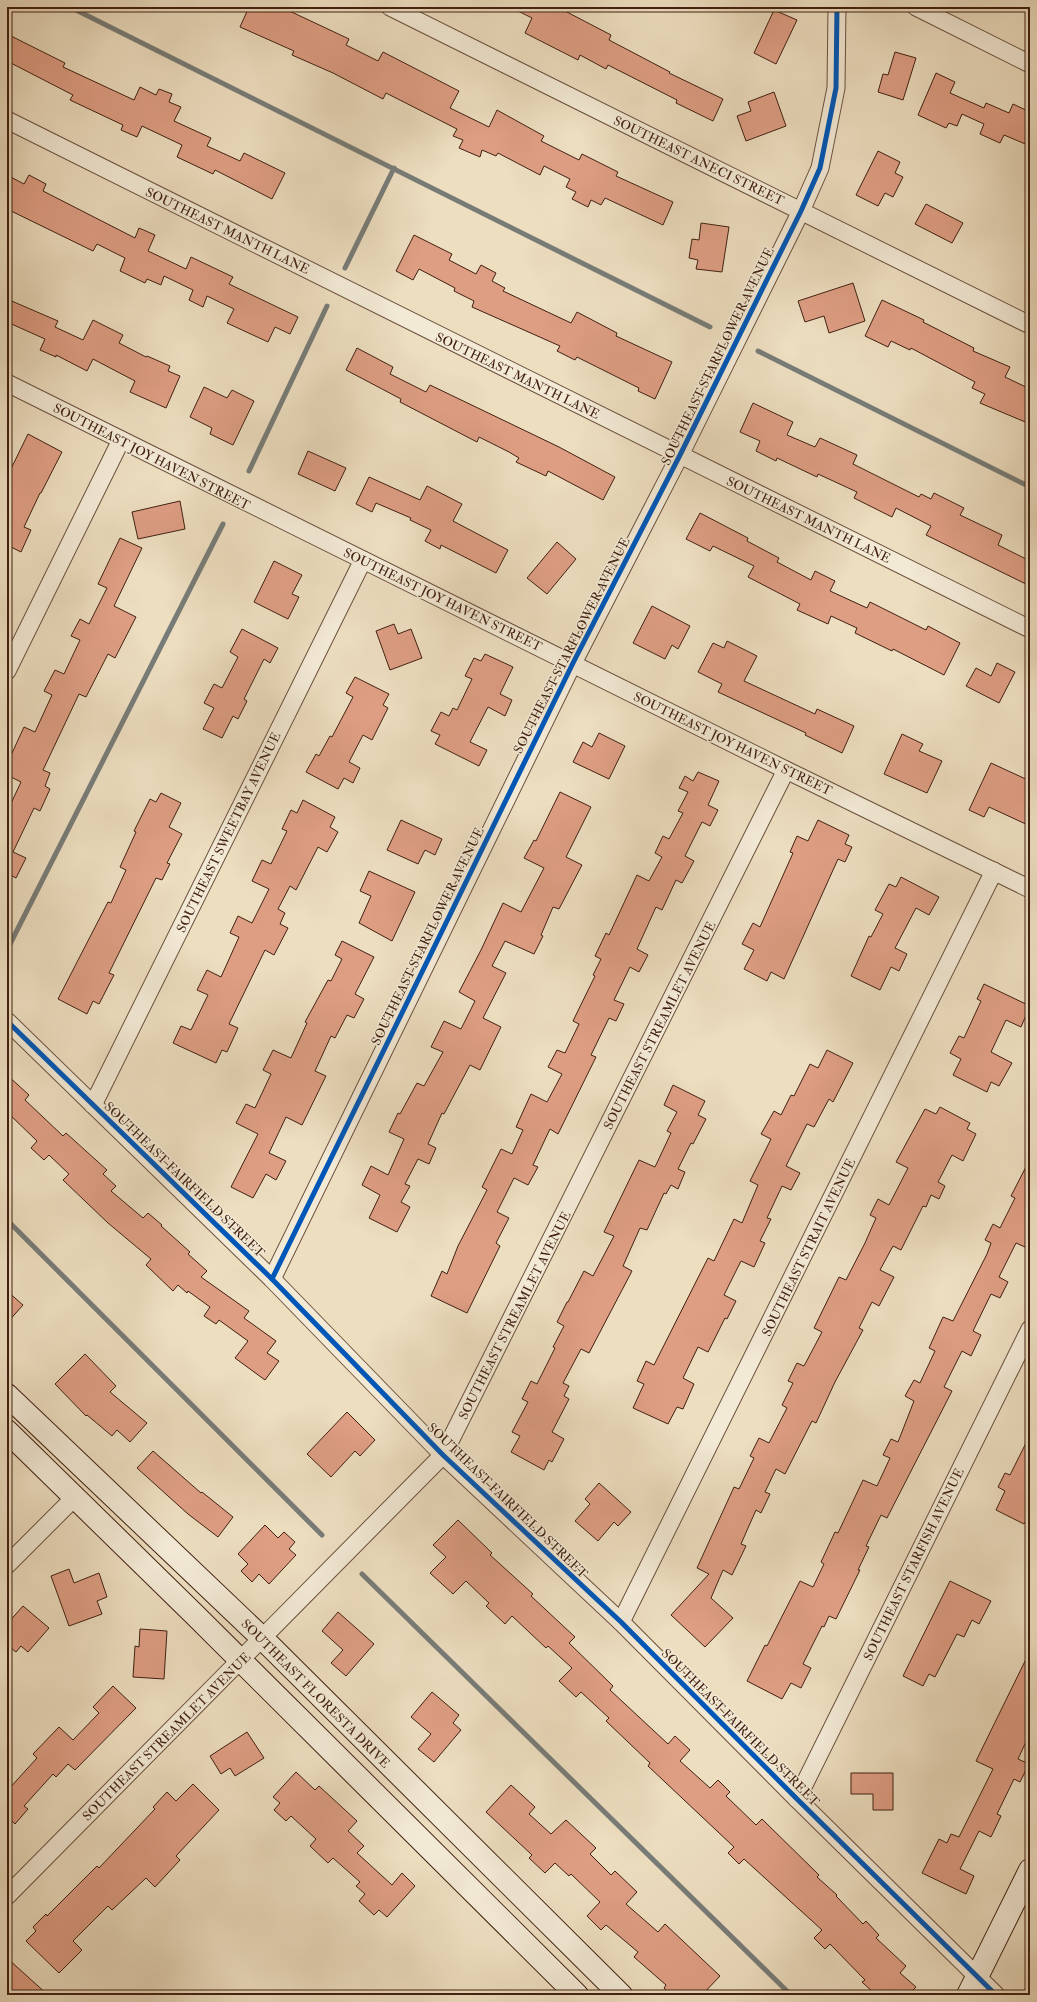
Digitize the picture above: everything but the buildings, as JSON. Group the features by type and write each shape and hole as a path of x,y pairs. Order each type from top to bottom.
{"street":[{"name":"SOUTHEAST ANECI STREET","path":"390,7 1030,325"},
{"name":"SOUTHEAST STARFLOWER AVENUE","path":"272,1279 573,663 680,455 801,211 820,168 836,88 837,7"},
{"path":"916,7 1030,64"},
{"name":"SOUTHEAST MANTH LANE","path":"7,120 1030,629"},
{"name":"SOUTHEAST JOY HAVEN STREET","path":"7,383 786,770 1030,889"},
{"path":"7,671 121,440"},
{"name":"SOUTHEAST SWEETBAY AVENUE","path":"93,1105 363,560"},
{"name":"SOUTHEAST STREAMLET AVENUE","path":"7,1896 443,1456 786,770"},
{"name":"SOUTHEAST STRAIT AVENUE","path":"621,1622 994,872"},
{"name":"SOUTHEAST FAIRFIELD STREET","path":"7,1021 272,1279 443,1456 621,1622 797,1799 973,1986 996,1995"},
{"name":"SOUTHEAST STARFISH AVENUE","path":"797,1799 1030,1329"},
{"name":"SOUTHEAST FLORESTA DRIVE","path":"7,1394 262,1638 622,1995"},
{"path":"7,1431 577,1995"},
{"path":"7,1565 75,1497"},
{"path":"973,1986 1030,1870"}],"waterway":[{"path":"70,7 710,327"},
{"path":"345,268 394,168"},
{"path":"249,471 327,306"},
{"path":"758,351 1030,487"},
{"path":"7,950 223,524"},
{"path":"7,1220 322,1535"},
{"path":"362,1574 791,1995"}],"cycle path":[{"path":"272,1279 573,663 680,455 801,211 820,168 836,88 837,7"},
{"path":"7,1021 272,1279 443,1455 621,1622 797,1799 996,1995"}]}
